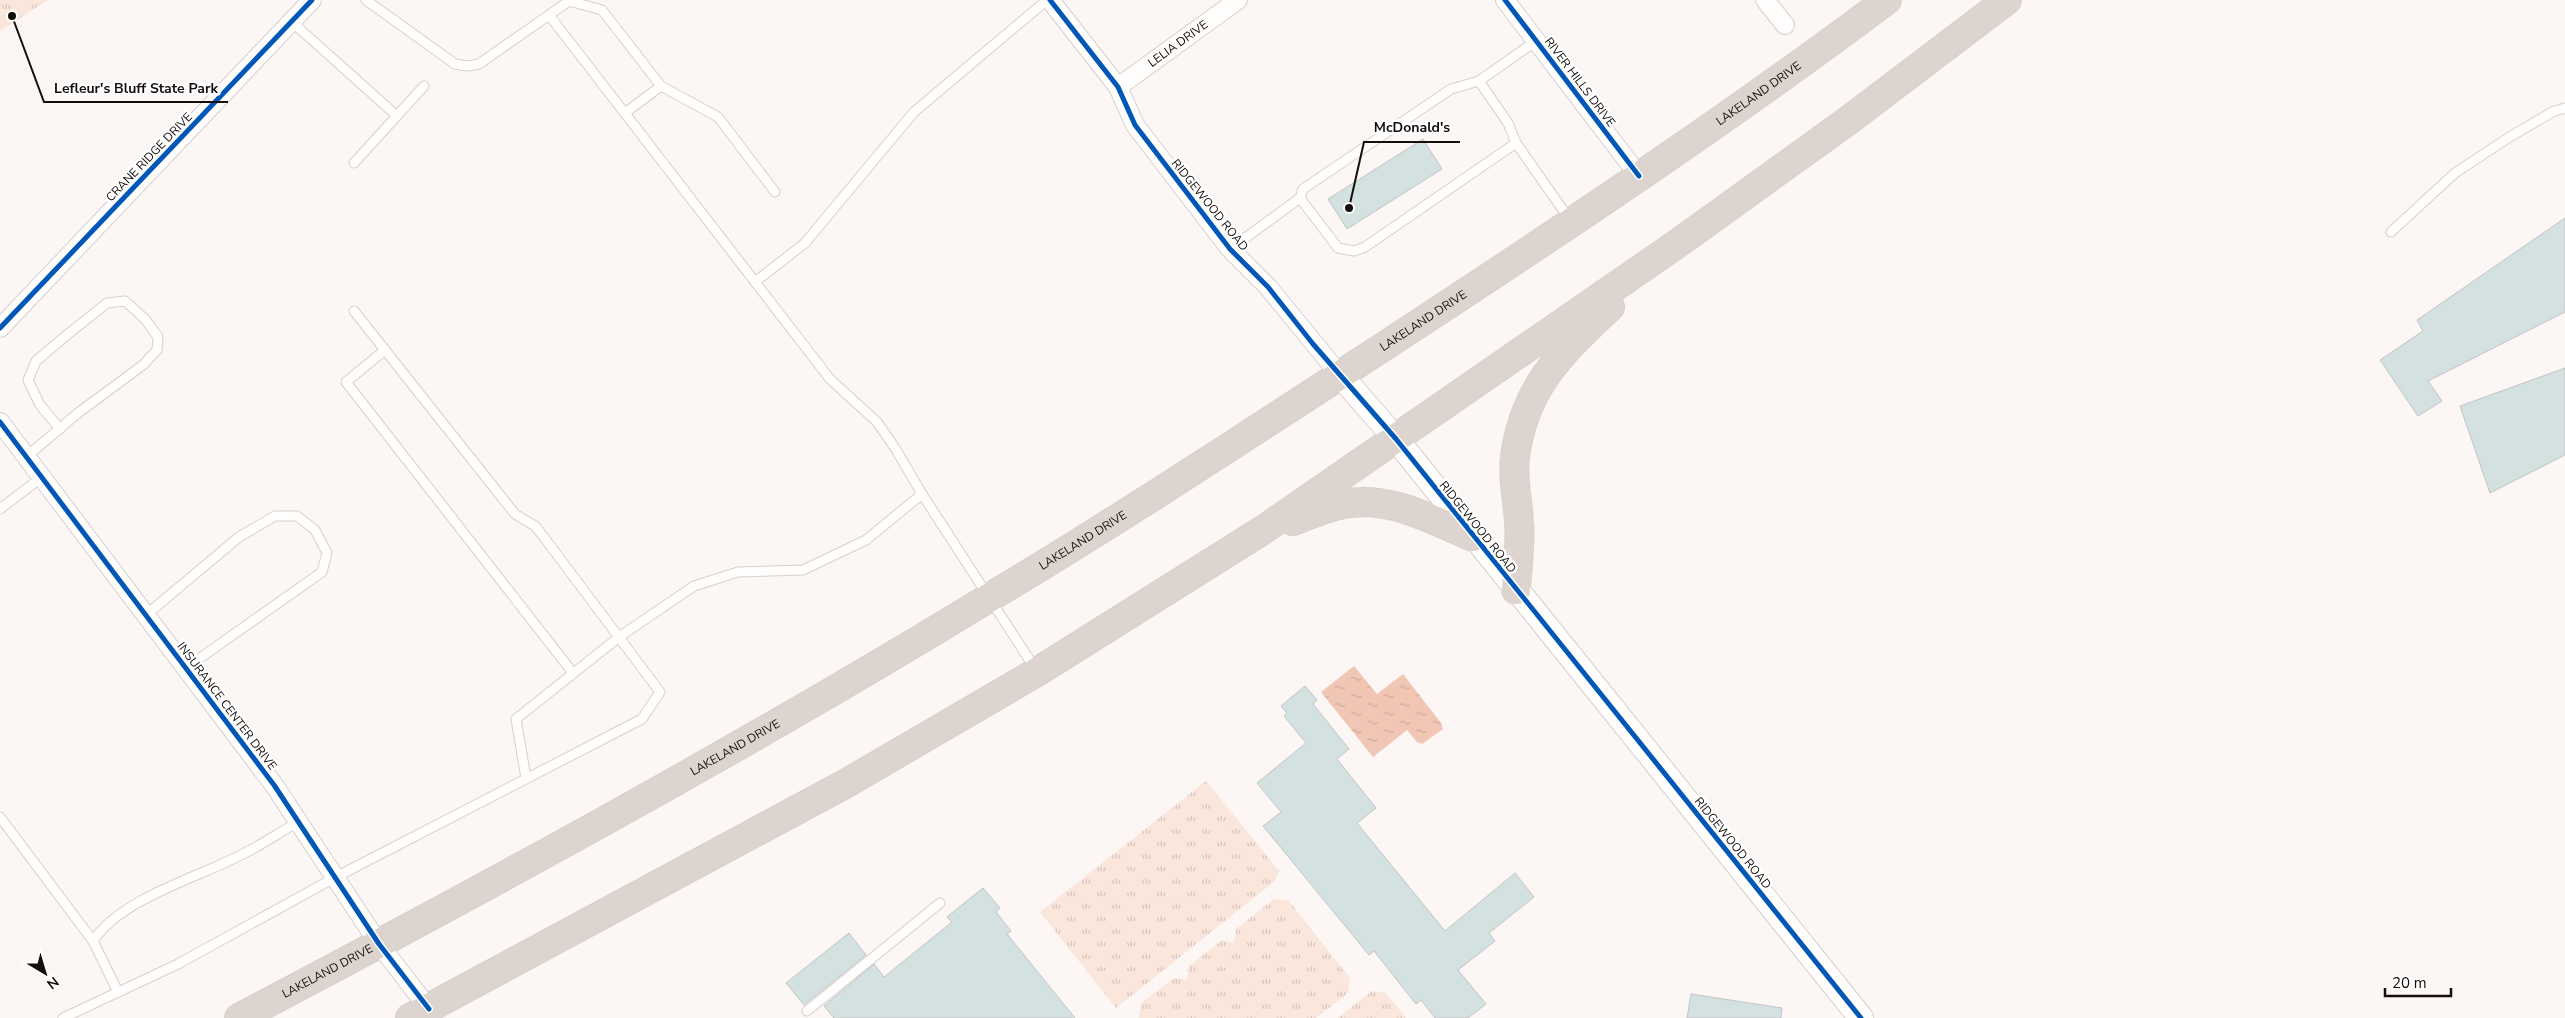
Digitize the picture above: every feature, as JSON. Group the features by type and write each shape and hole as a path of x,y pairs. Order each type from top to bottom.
{"highway":[{"name":"LAKELAND DRIVE","path":"239,1018 379,944 747,741 989,598 1340,375 1572,222 1802,63 1888,0"},
{"path":"424,1015 845,784 1037,672 1263,530 1674,246 1849,120 2007,0"},
{"path":"1516,590 1519,522 1514,487 1515,457 1535,390 1563,352 1674,246"},
{"path":"1263,530 1344,504 1370,503 1397,505 1473,537"}],"street":[{"name":"CRANE RIDGE DRIVE","path":"0,328 312,0"},
{"name":"RIDGEWOOD ROAD","path":"1048,0 1118,87 1135,126 1230,249 1268,287 1340,375 1396,439 1860,1018"},
{"name":"LELIA DRIVE","path":"1118,87 1238,0"},
{"name":"RIVER HILLS DRIVE","path":"1505,0 1639,176"},
{"path":"1765,0 1785,25"},
{"name":"INSURANCE CENTER DRIVE","path":"0,422 274,785 424,1015"}],"lane":[{"path":"366,0 454,64 467,66 479,64 569,1 602,10 661,86 718,117 775,192"},
{"path":"755,282 805,243 914,112 1048,0"},
{"path":"549,15 830,379 877,422 1037,672"},
{"path":"292,22 397,116"},
{"path":"1230,249 1300,198 1303,189 1450,89 1479,81 1536,41"},
{"path":"1479,81 1508,123 1516,143 1572,222"},
{"path":"354,163 424,86"},
{"path":"625,113 661,86"},
{"path":"2391,232 2455,173 2546,115 2565,108"},
{"path":"1300,198 1338,248 1354,251 1364,247 1516,143"},
{"path":"26,457 60,428 143,365 157,350 158,337 145,319 125,301 107,303 36,361 28,380 40,405 60,428"},
{"path":"63,1018 178,964 334,878 642,719 660,692 539,531 515,514 354,311"},
{"path":"385,350 346,382 573,673"},
{"path":"0,509 42,477"},
{"path":"526,778 516,719 619,637 694,586 738,572 803,570 812,566 866,540 922,494"},
{"path":"146,615 239,538 275,516 297,516 315,530 328,553 322,572 186,668"},
{"path":"0,817 93,941 118,992"},
{"path":"93,941 102,928 162,890 244,853 298,822"},
{"path":"807,1011 940,903"}],"green space":[{"path":"0,0 48,0 0,31"},
{"path":"1206,781 1279,871 1275,881 1116,1008 1040,912"},
{"path":"1274,899 1288,900 1350,978 1348,993 1316,1018 1139,1018 1141,1003 1174,978 1187,980 1189,966 1222,940 1234,943 1236,929"},
{"path":"1372,991 1386,993 1406,1018 1338,1018"}],"water":[{"path":"1354,666 1377,694 1403,674 1441,723 1443,729 1422,744 1417,742 1407,730 1373,757 1321,692"}],"building":[{"path":"1423,139 1442,169 1347,229 1328,199"},
{"path":"2565,218 2565,312 2428,381 2442,401 2418,416 2380,360 2423,331 2417,320"},
{"path":"2565,368 2565,455 2490,493 2460,406"},
{"path":"1305,686 1317,700 1313,704 1349,749 1337,759 1376,808 1357,823 1445,931 1515,873 1534,897 1489,933 1495,941 1458,970 1486,1004 1468,1018 1435,1018 1421,1000 1416,1004 1374,951 1369,955 1263,826 1281,812 1257,783 1306,743 1284,716 1287,713 1281,706"},
{"path":"983,888 1000,908 996,912 1011,931 1007,934 1075,1018 834,1018 824,1006 874,964 884,977 952,922 947,917"},
{"path":"849,933 866,955 804,1005 786,983"},
{"path":"1691,994 1782,1008 1781,1018 1687,1018"}],"cycle path":[{"path":"0,328 312,0"},
{"path":"1050,0 1118,87 1135,125 1230,249 1268,287 1313,344 1396,439 1861,1018"},
{"path":"1505,0 1639,176"},
{"path":"0,422 274,785 379,944 429,1009"}],"place":[{"name":"Lefleur's Bluff State Park","path":"12,16"},
{"name":"McDonald's","path":"1349,208"}]}
